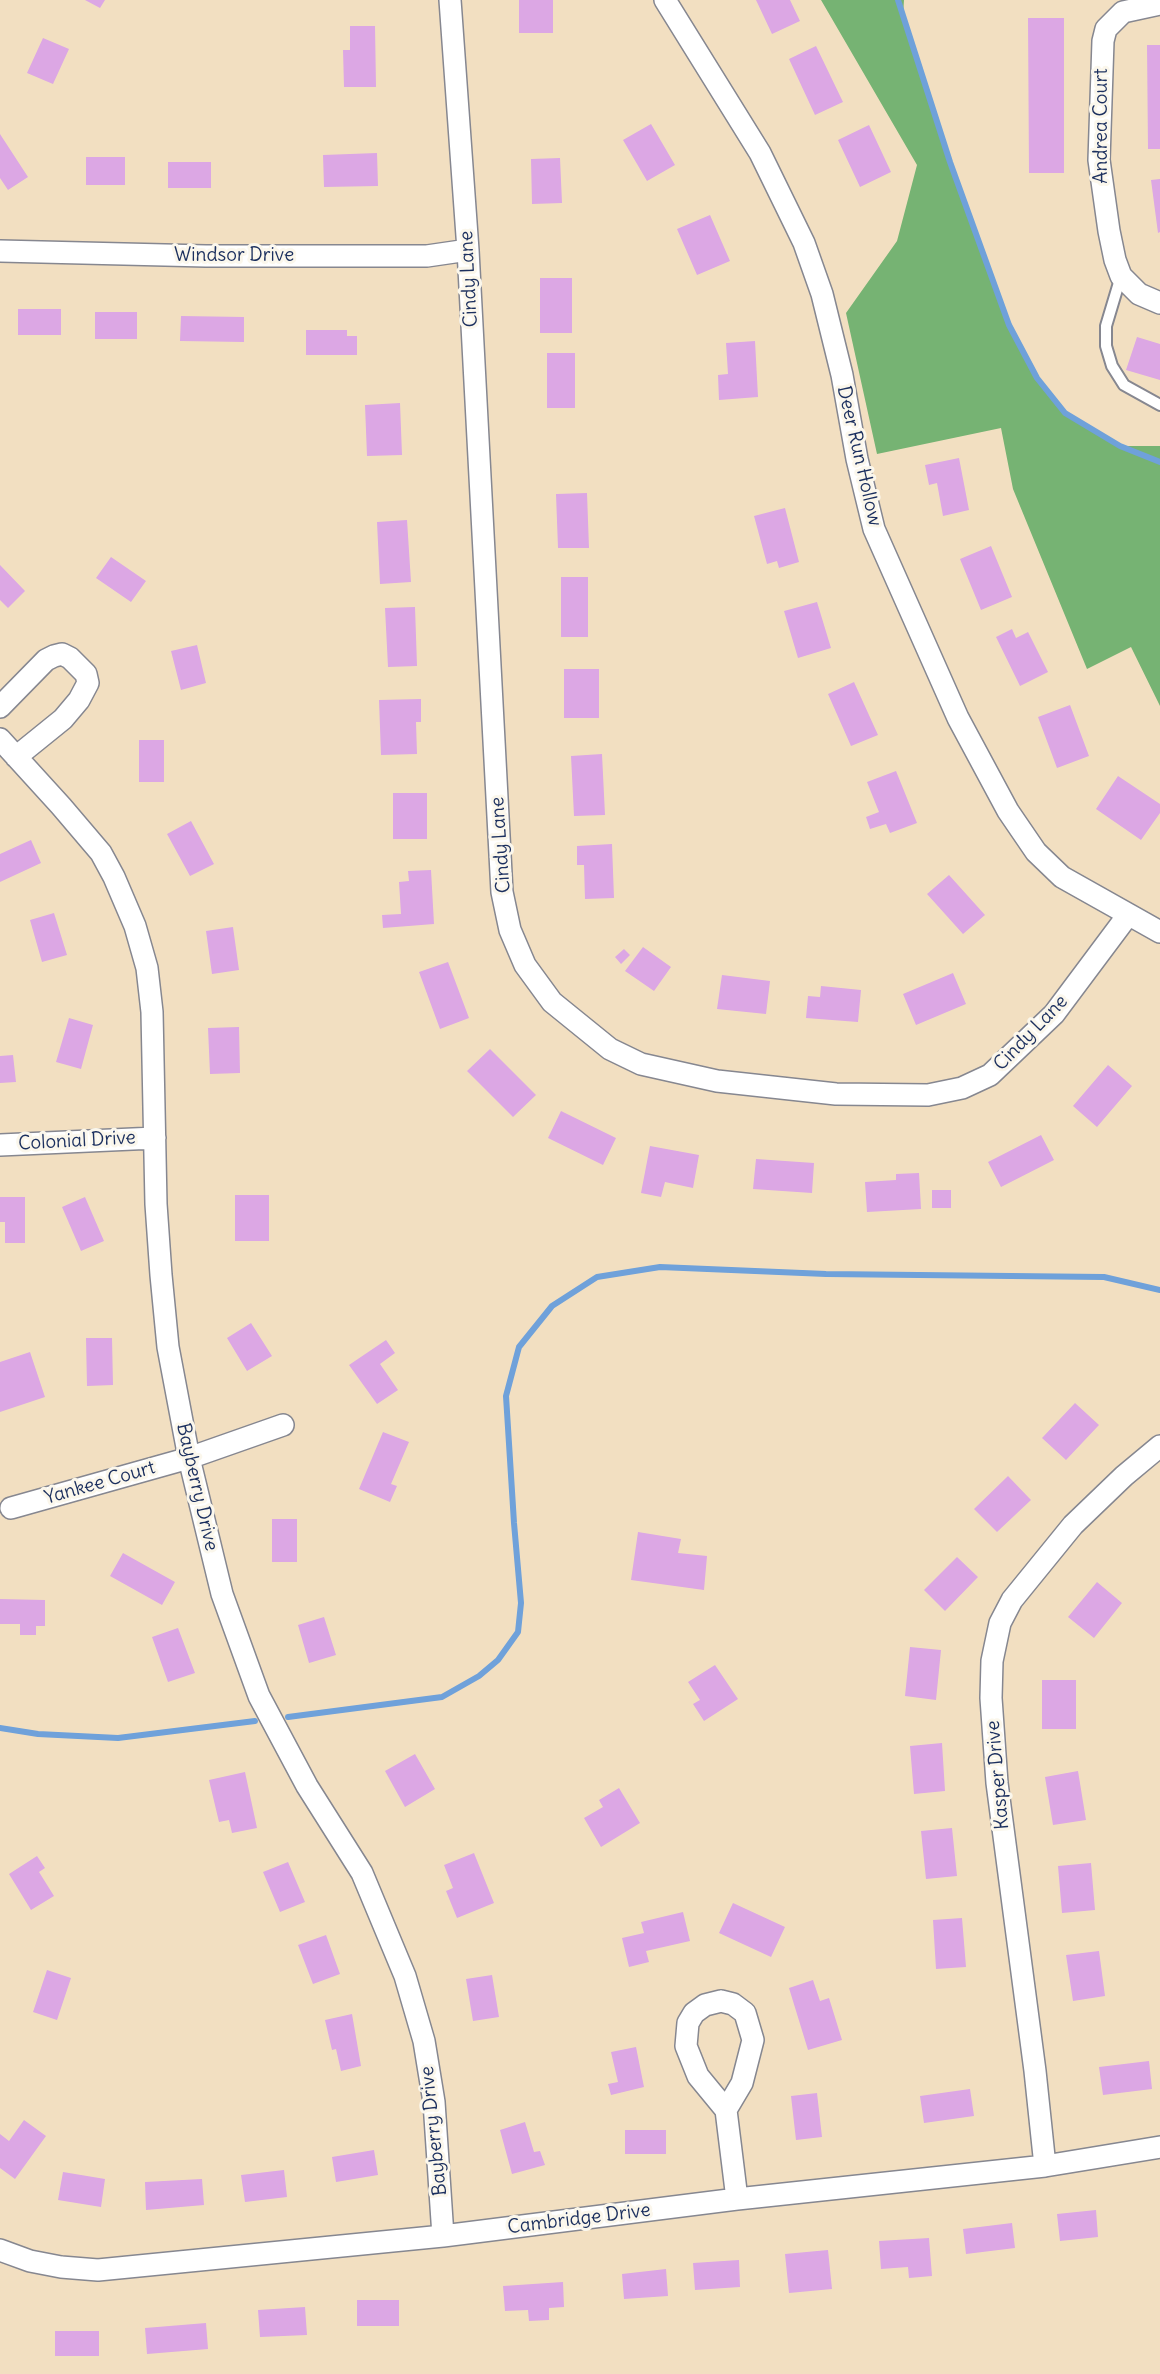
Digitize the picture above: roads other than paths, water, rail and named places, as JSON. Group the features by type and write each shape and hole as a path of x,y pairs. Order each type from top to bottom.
{"street":[{"name":"Cindy Lane","path":"450,0 468,250 502,892 510,930 520,953 552,1002 610,1049 641,1064 717,1081 836,1094 928,1095 961,1088 990,1074 1054,1014 1128,915"},
{"name":"Deer Run Hollow","path":"666,0 760,153 804,243 825,307 842,375 856,459 874,529 958,718 1008,811 1036,852 1062,877 1160,932"},
{"name":"Andrea Court","path":"1121,276 1109,231 1099,160 1103,41 1105,29 1123,12 1160,4"},
{"name":"Windsor Drive","path":"0,251 206,256 427,256 468,250"},
{"path":"1121,276 1139,294 1160,303"},
{"path":"0,707 46,660 54,656 62,654 70,658 86,674 88,684 63,719 16,757"},
{"name":"Bayberry Drive","path":"0,739 101,853 135,926 147,968 152,1012 156,1204 168,1347 189,1458 222,1594 259,1696 307,1786 362,1873 405,1976 424,2041 434,2102 443,2236"},
{"name":"Colonial Drive","path":"0,1145 155,1138"},
{"name":"Yankee Court","path":"11,1508 189,1458 283,1424"},
{"name":"Kasper Drive","path":"1045,2166 997,1783 991,1698 992,1661 1000,1623 1012,1600 1073,1525 1160,1446"},
{"path":"726,2110 742,2083 753,2040 745,2013 733,2004 721,2001 705,2005 694,2013 688,2023 686,2046 698,2076 726,2110 737,2199"},
{"name":"Cambridge Drive","path":"0,2250 30,2261 97,2270 443,2236 737,2199 1045,2166 1160,2147"}],"lane":[{"path":"1121,276 1107,326 1107,346 1112,366 1124,385 1160,405"}],"waterway":[{"path":"898,0 950,162 1009,325 1037,378 1065,413 1120,446 1160,462"},
{"path":"288,1717 442,1697 479,1676 498,1660 518,1632 521,1603 506,1396 519,1347 552,1306 597,1277 660,1267 826,1274 1104,1277 1160,1290"},
{"path":"0,1728 38,1734 118,1738 255,1721"}]}
